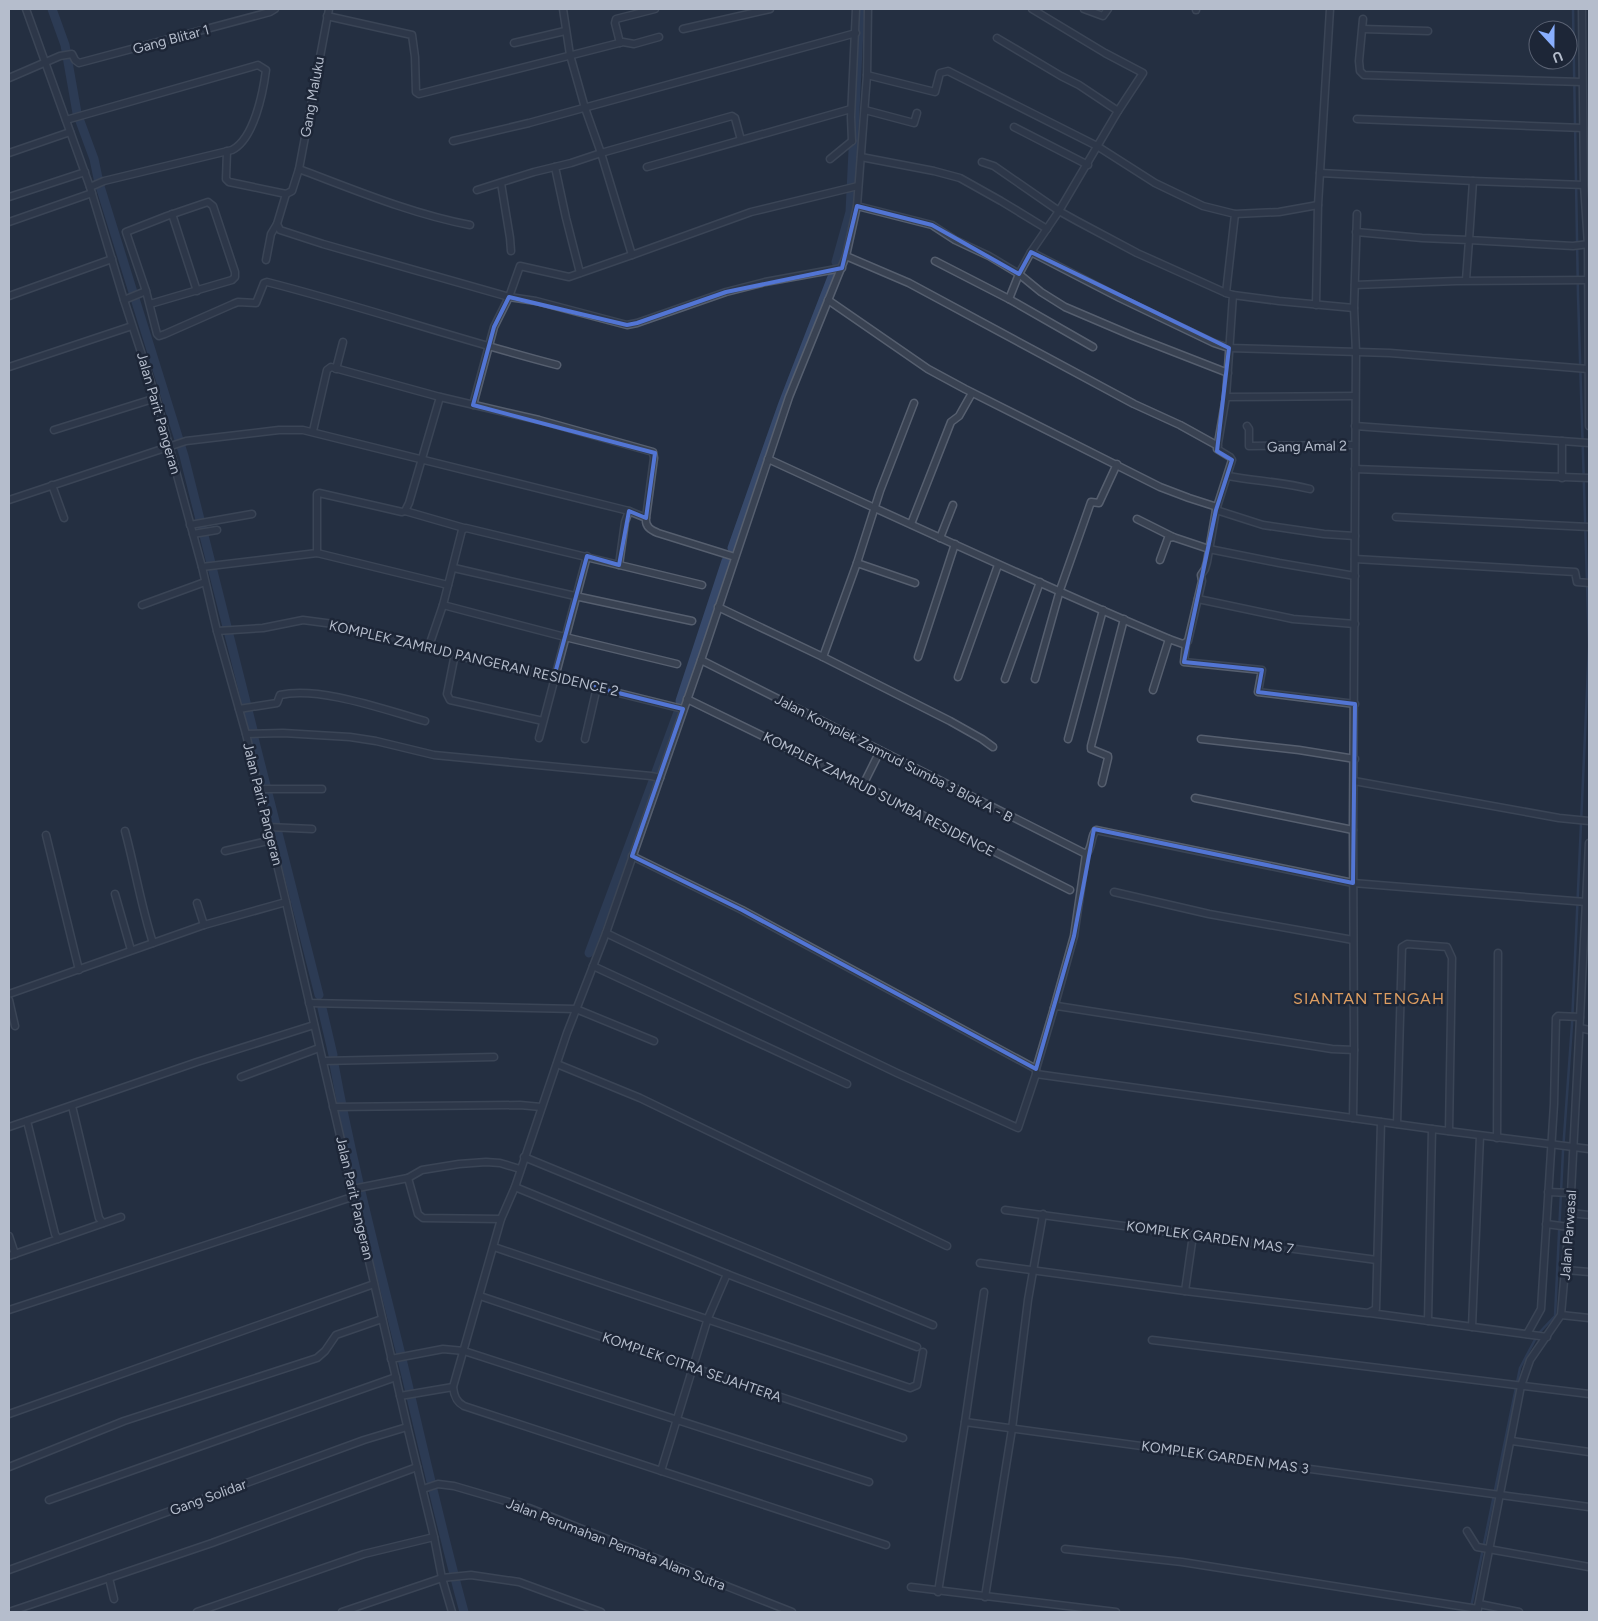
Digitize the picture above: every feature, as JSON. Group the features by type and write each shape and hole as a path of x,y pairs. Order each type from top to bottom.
{"street":[{"name":"Jalan Parit Pangeran","path":"26,9 69,120 70,132 92,188 112,259 126,299 132,326 171,445 191,525 196,534 204,566 205,582 221,632 259,789 271,827 272,840 314,1025 336,1107 391,1359 403,1396 407,1427 417,1467 425,1488 434,1537 452,1612"},
{"name":"Gang Blitar 1","path":"45,62 72,54 79,63 270,12 275,9"},
{"path":"563,9 570,55 584,108 601,153 632,255"},
{"path":"620,43 615,23 616,19 655,9"},
{"path":"682,29 770,9"},
{"path":"852,141 851,109 856,9"},
{"path":"868,9 867,75 857,206 846,256 789,397 701,660 606,933 576,1009 524,1156 515,1187 502,1219 453,1388 454,1396 464,1406 886,1545"},
{"path":"1009,299 1019,274 1031,252 1088,165 1097,146 1142,71 1123,64 1032,9"},
{"path":"1084,9 1103,16 1108,9"},
{"path":"1316,305 1318,205 1330,9"},
{"path":"1582,9 1586,63 1580,82 1580,128 1582,184 1589,244 1585,280 1589,302 1589,426"},
{"path":"328,12 412,35 416,92 419,94 620,43 634,44 659,38"},
{"name":"Gang Maluku","path":"286,194 292,191 295,186 299,169 328,12"},
{"path":"1364,19 1359,61 1360,72 1364,75 1580,82"},
{"path":"1363,29 1428,31"},
{"path":"514,44 566,31"},
{"path":"453,141 584,108 856,32"},
{"path":"997,38 1079,85 1118,111"},
{"path":"855,40 867,41"},
{"path":"9,78 45,62"},
{"path":"9,222 104,182 239,147 250,129 264,85 266,70 258,65 69,120"},
{"path":"867,75 935,92 940,73 948,71 1097,146 1155,183 1202,206 1235,214 1295,210 1318,205"},
{"path":"647,167 851,109"},
{"path":"865,110 914,123 917,113"},
{"path":"477,190 732,116 735,118 741,140"},
{"path":"1357,119 1580,128"},
{"path":"1014,127 1088,165"},
{"path":"9,152 70,132"},
{"path":"852,141 861,146"},
{"path":"830,158 852,141"},
{"path":"227,151 226,178 230,182 286,194 277,224 270,234 266,260"},
{"path":"861,157 960,178 1001,200 1047,229"},
{"path":"982,162 1002,171 1059,211 1137,252 1229,294 1354,308"},
{"path":"555,167 567,225 580,273"},
{"path":"299,169 404,207 449,221 470,225"},
{"path":"9,197 85,172"},
{"path":"1320,173 1473,181 1582,184"},
{"path":"1466,280 1473,181"},
{"path":"501,183 511,251"},
{"path":"473,405 496,322 509,297 520,266 563,276 580,273 751,212 858,186"},
{"path":"150,304 232,280 235,277 213,206 208,202 127,230 125,234 144,292 150,304 157,334 161,336 238,302 256,303 264,283 267,282 326,297 488,347 557,365"},
{"path":"857,206 932,225 955,240 989,256 1019,274 1041,292 1065,307 1228,373"},
{"path":"172,214 197,291"},
{"path":"1235,214 1229,294 1228,373 1218,446 1219,452 1231,458 1228,476 1216,508 1206,568 1201,575 1202,581 1186,644 1184,662 1262,670 1258,692 1355,704"},
{"path":"1353,1118 1356,352 1354,308 1357,214"},
{"path":"277,224 280,230 308,240 509,297 536,301 627,325 726,292 765,282 842,268"},
{"path":"1356,232 1422,238 1573,246 1589,244"},
{"path":"1031,252 1120,298 1214,343 1229,348 1356,352 1588,369"},
{"path":"846,256 909,283 1134,404 1180,425 1218,446"},
{"path":"9,296 112,259"},
{"path":"935,261 1009,299 1093,347"},
{"path":"1355,285 1466,280 1585,280"},
{"path":"126,299 144,292"},
{"path":"828,300 928,369 1177,494 1263,525 1324,534 1355,536"},
{"path":"9,367 132,326"},
{"path":"336,369 343,342"},
{"path":"313,432 327,370 331,367 440,397 539,420 653,452 654,458 646,524 650,529 658,533 735,557"},
{"path":"911,524 950,422 959,416 972,392"},
{"path":"1226,397 1355,396"},
{"path":"405,511 440,397"},
{"path":"54,430 156,398"},
{"path":"823,657 914,403"},
{"name":"Gang Amal 2","path":"1246,426 1249,429 1249,446 1355,445"},
{"path":"1355,426 1585,442"},
{"path":"9,500 186,441 279,430 313,432 628,511 646,518"},
{"path":"1562,441 1562,478"},
{"path":"768,459 998,565 1060,590 1170,639 1186,644"},
{"path":"1035,679 1060,590 1091,502 1099,503 1118,464"},
{"path":"1355,469 1587,478"},
{"path":"1228,476 1255,481 1291,484 1310,489"},
{"path":"52,485 64,518"},
{"path":"317,554 317,494 319,492 402,512 405,511 464,528 702,585"},
{"path":"940,538 953,505"},
{"path":"620,565 628,511"},
{"path":"191,525 252,514"},
{"path":"1396,517 1588,527"},
{"path":"1137,519 1173,536 1209,549 1279,564 1355,576"},
{"path":"428,648 443,605 464,528"},
{"path":"196,534 217,530"},
{"path":"1160,560 1168,538 1173,536"},
{"path":"918,658 955,544"},
{"path":"204,566 317,554 448,585"},
{"path":"539,738 586,556"},
{"path":"1355,559 1575,572 1576,582 1589,583"},
{"path":"857,563 915,583"},
{"path":"958,677 998,565"},
{"path":"454,568 692,621"},
{"path":"142,605 205,582"},
{"path":"1005,679 1040,582"},
{"path":"1198,600 1293,619 1355,624"},
{"path":"443,605 677,664"},
{"path":"718,607 950,721 994,748"},
{"path":"1068,739 1103,610"},
{"path":"1102,783 1108,756 1091,749 1090,746 1124,619"},
{"name":"KOMPLEK ZAMRUD PANGERAN RESIDENCE 2","path":"221,632 303,620 341,624 428,648 683,709"},
{"path":"1153,690 1170,639"},
{"path":"455,654 447,694 450,700 544,721"},
{"name":"Jalan Komplek Zamrud Sumba 3 Blok A - B","path":"701,660 1086,854"},
{"path":"585,739 597,688"},
{"path":"239,709 277,703 280,695 291,692 327,695 425,721"},
{"name":"KOMPLEK ZAMRUD SUMBA RESIDENCE","path":"687,699 863,784 1070,890"},
{"path":"246,734 283,733 350,737 376,741 434,755 660,778"},
{"path":"1201,739 1299,750 1355,759"},
{"path":"863,784 880,751"},
{"path":"1354,780 1576,821 1587,821"},
{"path":"259,789 322,789"},
{"path":"1195,798 1353,830"},
{"path":"271,827 312,828"},
{"path":"606,933 897,1073 1018,1128 1074,936 1086,854 1089,852 1095,831 1099,830 1353,883 1586,900"},
{"path":"125,831 144,914 153,943"},
{"path":"46,835 78,970"},
{"path":"225,851 272,840"},
{"name":"Jalan Parwasal","path":"1478,1608 1498,1493 1512,1441 1519,1386 1530,1360 1561,1315 1566,1270 1566,1226 1570,1213 1568,1193 1580,1028 1578,1017 1587,940 1586,900 1589,843"},
{"path":"632,856 742,910 1036,1071 1449,1132 1589,1149"},
{"path":"1114,892 1208,914 1353,940"},
{"path":"115,894 130,950"},
{"path":"9,994 204,925 286,902"},
{"path":"197,903 204,925"},
{"path":"1398,1124 1402,947 1407,944 1447,947 1452,958 1449,1132"},
{"path":"1498,953 1498,1138"},
{"path":"593,966 847,1084"},
{"path":"9,1000 15,1026"},
{"path":"309,1003 576,1009 654,1041"},
{"path":"1054,1008 1057,1006 1332,1049 1354,1050"},
{"path":"1527,1334 1541,1309 1550,1225 1548,1192 1555,1145 1556,1018 1558,1016 1578,1017"},
{"path":"9,1127 197,1062 314,1025"},
{"path":"1580,1028 1589,1030"},
{"path":"241,1077 320,1048"},
{"path":"323,1061 494,1057"},
{"path":"557,1064 640,1098 947,1246"},
{"path":"336,1107 520,1105 542,1107"},
{"path":"72,1106 99,1218 103,1223"},
{"path":"27,1121 54,1234 58,1239"},
{"path":"1368,1313 1376,1309 1381,1122"},
{"path":"1428,1321 1432,1129"},
{"path":"1472,1327 1480,1136"},
{"path":"524,1156 933,1326"},
{"path":"9,1310 366,1187 408,1178 422,1170 486,1162 500,1163 520,1169"},
{"path":"408,1178 418,1214 423,1218 502,1219"},
{"path":"515,1187 727,1274 917,1346"},
{"path":"1548,1192 1568,1193"},
{"name":"KOMPLEK GARDEN MAS 7","path":"1004,1210 1377,1260"},
{"path":"1570,1213 1589,1215"},
{"path":"985,1597 1012,1429 1042,1214"},
{"path":"9,1236 12,1255 121,1217"},
{"path":"1550,1225 1566,1226"},
{"path":"1185,1291 1193,1235"},
{"path":"494,1247 910,1388 917,1385 923,1352"},
{"path":"980,1262 1185,1291 1547,1336"},
{"path":"1566,1270 1589,1272"},
{"path":"661,1471 708,1318 727,1274"},
{"path":"9,1414 374,1284"},
{"path":"938,1592 966,1422 984,1292"},
{"name":"KOMPLEK CITRA SEJAHTERA","path":"480,1296 903,1438"},
{"path":"1561,1315 1589,1318"},
{"path":"9,1466 124,1421 317,1358 325,1351 336,1335 382,1319"},
{"path":"1152,1340 1589,1394"},
{"path":"391,1359 443,1349 464,1351 869,1482"},
{"path":"49,1500 396,1377"},
{"path":"403,1396 453,1388"},
{"name":"KOMPLEK GARDEN MAS 3","path":"966,1422 1498,1493 1589,1507"},
{"name":"Gang Solidar","path":"9,1570 364,1440 407,1427"},
{"path":"1512,1441 1589,1452"},
{"path":"9,1612 212,1544 417,1467"},
{"name":"Jalan Perumahan Permata Alam Sutra","path":"425,1488 438,1484 454,1486 529,1508 792,1612"},
{"path":"1467,1531 1477,1547 1589,1567"},
{"path":"197,1612 279,1585 333,1563 434,1537"},
{"path":"1064,1549 1182,1562 1465,1607 1519,1612"},
{"path":"342,1612 444,1578 460,1576 519,1582 601,1612"},
{"path":"109,1578 114,1599"},
{"path":"911,1587 938,1592 1116,1612"}],"highlighted area":[{"path":"857,206 932,225 1019,274 1031,252 1229,348 1217,451 1232,460 1216,510 1184,662 1262,670 1258,692 1355,704 1353,883 1094,829 1074,936 1036,1069 742,910 632,856 683,709 554,677 587,556 619,565 629,511 646,518 655,453 473,405 494,327 509,297 627,325 637,323 726,292 842,268"}],"waterway":[{"path":"52,9 65,45 77,113 94,159 99,183 184,456 253,730"},
{"path":"836,262 850,212 860,9"},
{"path":"1470,1612 1520,1368 1538,1334 1555,1316 1563,1151 1572,1024 1589,646 1578,295 1573,9"},
{"path":"732,548 782,406 832,277"},
{"path":"680,701 726,561"},
{"path":"656,772 678,712"},
{"path":"254,738 319,995"},
{"path":"589,953 653,781"},
{"path":"322,1008 333,1055"},
{"path":"334,1064 366,1212 464,1612"}],"district":[{"name":"SIANTAN TENGAH","path":"1369,998"}]}
